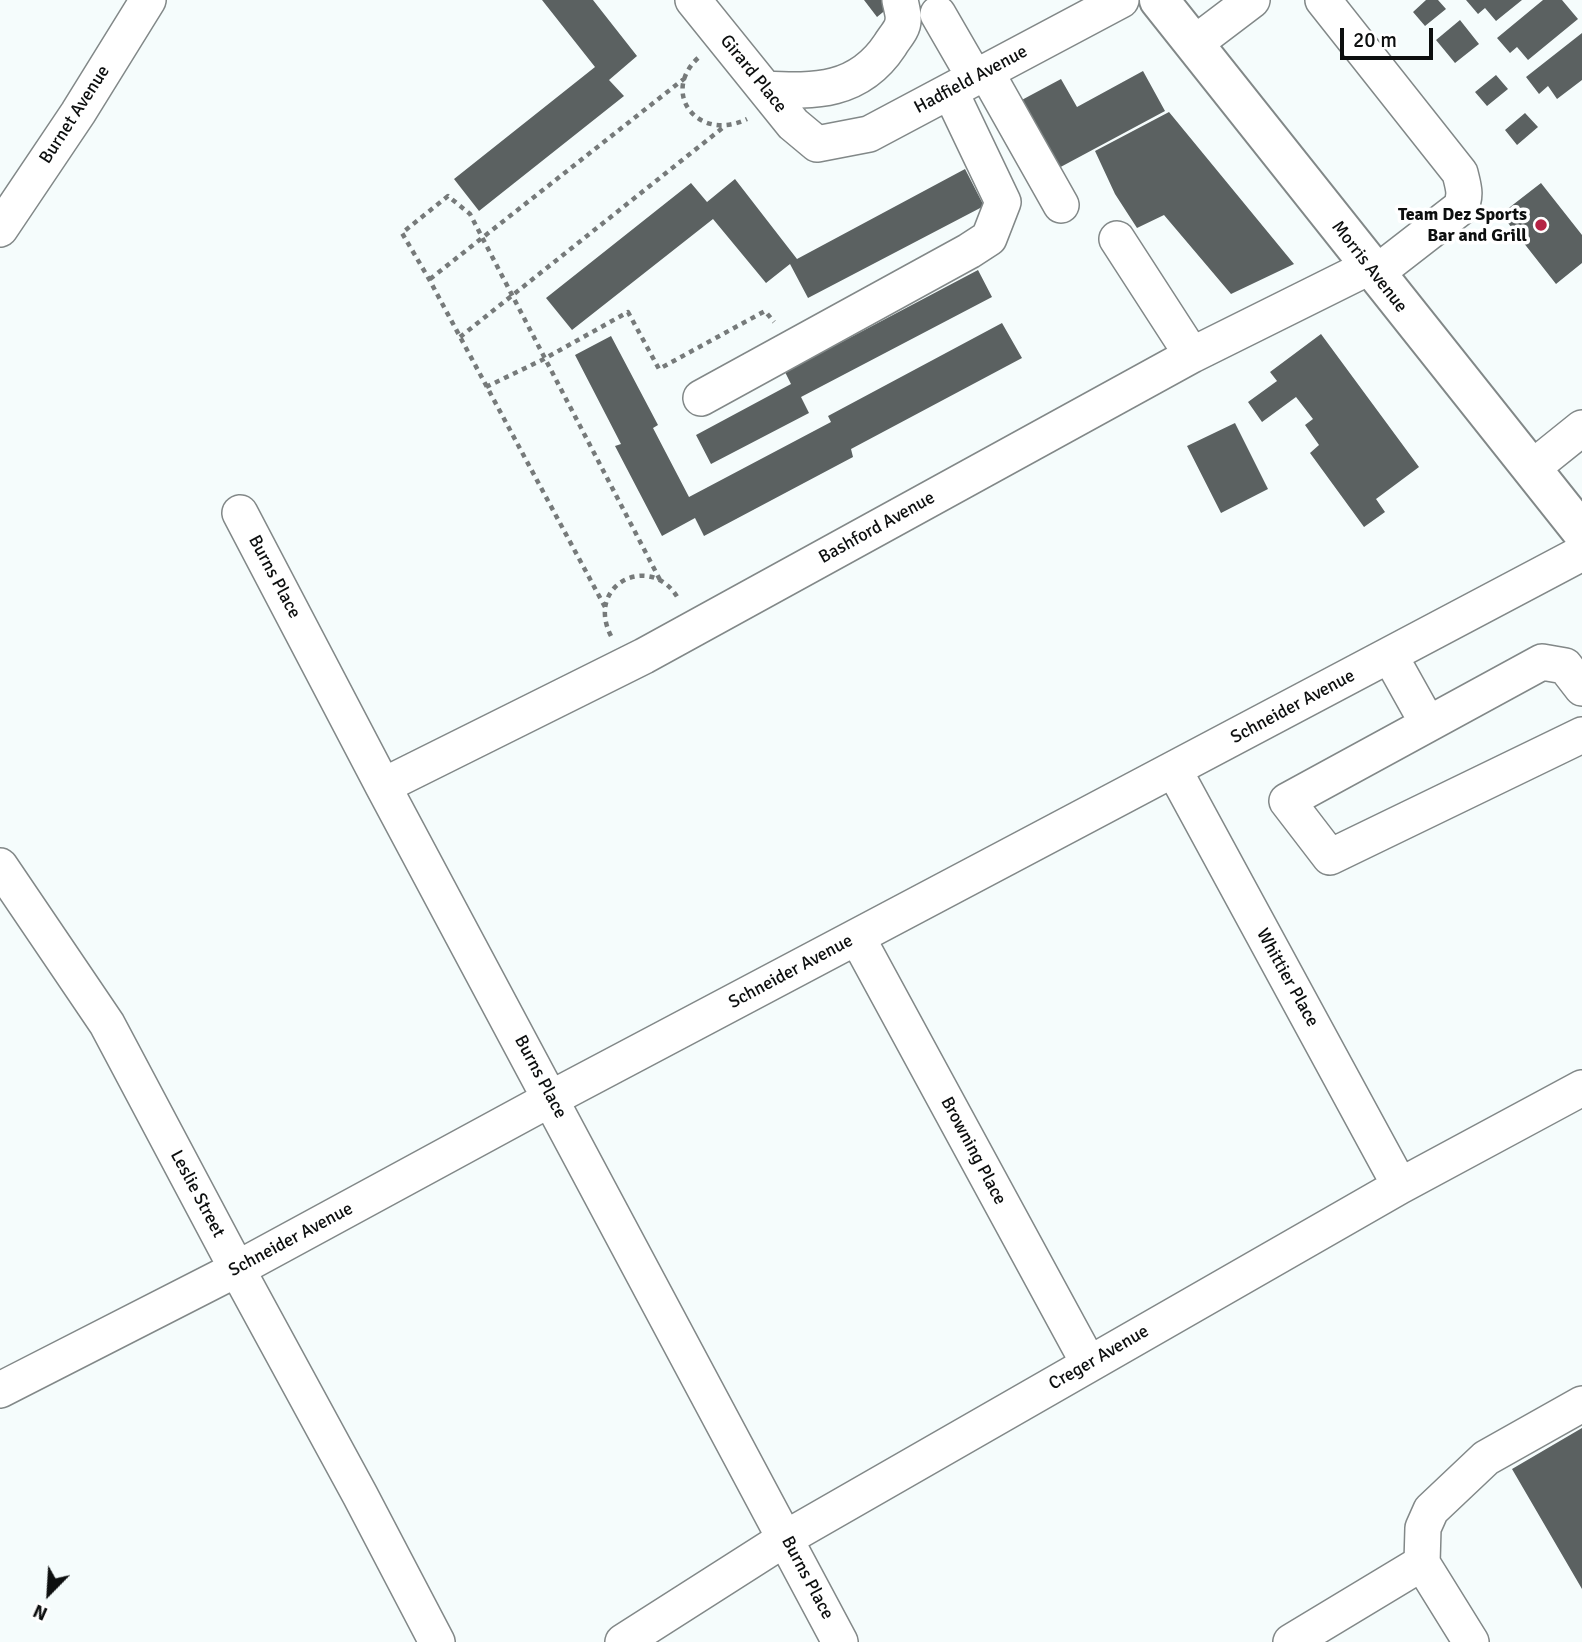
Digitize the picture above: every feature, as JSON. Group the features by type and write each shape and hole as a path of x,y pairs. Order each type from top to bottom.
{"main road":[{"name":"Morris Avenue","path":"1159,0 1582,532"}],"street":[{"name":"Burnet Avenue","path":"2,218 78,113 148,0"},
{"name":"Girard Place","path":"693,0 793,124 817,144"},
{"name":"Hadfield Avenue","path":"817,144 869,134 1121,0"},
{"path":"1194,44 1252,0"},
{"name":"Bashford Avenue","path":"383,786 628,664 1192,355 1372,270 1460,208 1465,199 1460,173 1323,0"},
{"path":"701,398 969,251 989,238 1003,202 949,7 902,11 883,54 865,70 833,88 769,94"},
{"path":"970,80 1061,205"},
{"path":"1118,239 1192,355"},
{"path":"1531,469 1582,428"},
{"name":"Burns Place","path":"240,513 840,1642"},
{"name":"Schneider Avenue","path":"0,1390 237,1269 552,1098 1582,553"},
{"path":"1390,656 1428,724"},
{"path":"1582,688 1565,666 1542,662 1287,801 1330,857 1582,735"},
{"name":"Whittier Place","path":"1174,770 1400,1186"},
{"name":"Leslie Street","path":"0,866 107,1024 437,1642"},
{"name":"Browning Place","path":"857,937 1088,1364"},
{"name":"Creger Avenue","path":"624,1642 786,1538 1400,1186 1582,1088"},
{"path":"1457,1637 1422,1563 1423,1528 1431,1510 1486,1458 1582,1404"},
{"path":"1291,1642 1422,1563"}],"path":[{"path":"723,37 688,67 682,92 695,115 700,121 734,125 750,117 769,94"},
{"path":"429,279 685,78"},
{"path":"460,337 725,126"},
{"path":"605,607 402,233 449,196 470,214 660,580 676,595 694,628"},
{"path":"486,387 544,359 628,312 659,369 765,311 778,326"},
{"path":"628,664 605,624 603,612 615,587 626,579 639,575 660,580"}],"building":[{"path":"542,0 593,0 637,56 609,80 624,96 479,211 454,179 595,67"},
{"path":"864,0 898,0 877,17"},
{"path":"1426,0 1438,0 1446,9 1425,26 1413,12"},
{"path":"1466,0 1522,0 1496,21 1485,8 1478,14"},
{"path":"1543,0 1562,0 1578,19 1528,60 1517,47 1510,53 1497,38"},
{"path":"1460,20 1479,44 1455,63 1436,40"},
{"path":"1582,33 1582,80 1557,99 1548,86 1539,94 1526,77"},
{"path":"1143,71 1165,111 1055,170 1018,102 1061,79 1077,107"},
{"path":"1496,75 1508,89 1487,106 1475,92"},
{"path":"1169,112 1294,264 1231,294 1164,215 1137,228 1115,194 1095,151"},
{"path":"1525,113 1538,127 1517,145 1505,130"},
{"path":"965,169 984,206 808,298 790,264 766,283 713,219 572,330 546,298 691,183 707,202 735,179 797,259"},
{"name":"Team Dez Sports Bar and Grill","path":"1541,183 1582,235 1582,263 1556,284 1501,214"},
{"path":"978,270 992,297 801,397 809,413 711,464 696,435 791,384 785,372"},
{"path":"1002,323 1022,358 851,449 853,457 704,536 695,518 662,536 615,446 621,444 575,355 611,336 658,425 653,428 689,497 831,422 828,416"},
{"path":"1321,334 1419,467 1376,499 1385,512 1364,527 1310,453 1319,445 1305,425 1313,419 1296,397 1262,422 1248,402 1277,381 1270,372"},
{"path":"1235,423 1268,489 1221,513 1187,446"},
{"path":"1582,1428 1582,1589 1512,1469"}],"place":[{"name":"Team Dez Sports Bar and Grill","path":"1541,225"}]}
